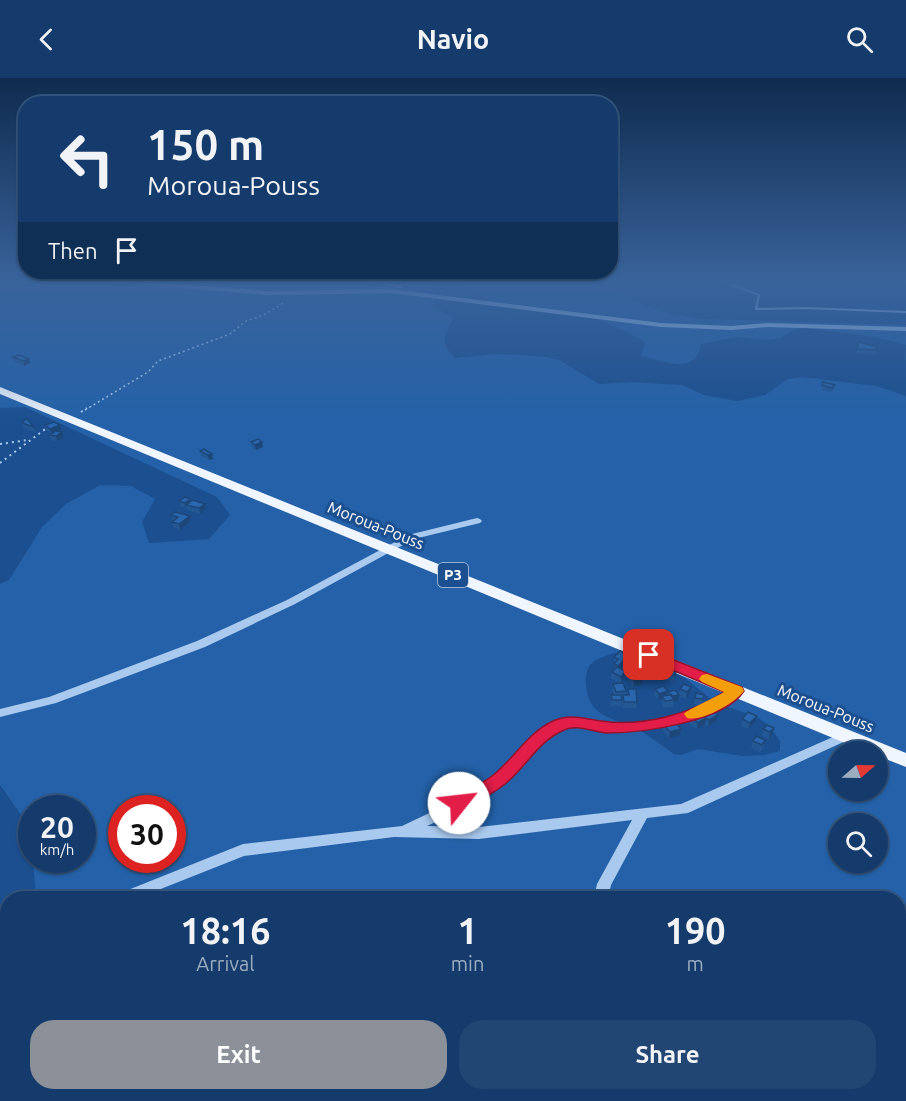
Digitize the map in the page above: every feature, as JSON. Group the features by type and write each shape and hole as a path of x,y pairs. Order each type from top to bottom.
{"main road":[{"name":"Moroua-Pouss","path":"0,390 906,760"}],"street":[{"path":"862,328 906,329"},
{"path":"0,712 52,700 201,644 291,602 411,537 477,521"},
{"path":"403,831 477,794 498,780 540,738 558,725 582,721 603,727 669,722 714,706 736,691"},
{"path":"140,891 243,850 403,831 479,833 683,809 846,736"},
{"path":"602,891 604,884 643,814"}],"path":[{"path":"0,463 44,429 68,418 148,372 158,362 230,334 238,328"},
{"path":"0,444 28,440"}],"shaded area":[{"path":"0,328 449,328 444,339 455,358 499,354 546,357 559,360 599,384 631,382 682,385 704,395 737,401 765,395 788,379 802,377 876,386 906,396 906,891 35,891 34,873 96,873 96,795 18,795 18,811 0,785 0,584 9,580 42,527 66,504 100,485 131,486 155,499 142,522 149,543 209,539 230,515 217,497 25,407 0,408","holes":["616,653 658,664 685,679 715,701 758,718 773,730 780,741 780,751 764,755 742,756 698,749 681,755 674,754 640,731 602,714 594,707 586,689 587,672 592,663"]},
{"path":"617,328 906,328 906,345 876,337 806,328 793,330 780,338 767,340 737,337 701,344 693,360 686,363 668,363 641,356 645,343"}],"building":[{"path":"859,342 877,347 877,350 857,349"},
{"path":"19,355 29,359 23,361 13,357"},
{"path":"823,382 835,385 832,388 822,385"},
{"path":"27,419 34,427 22,421"},
{"path":"54,422 60,425 50,429 45,425"},
{"path":"56,431 62,432 56,436 50,435"},
{"path":"258,439 262,442 255,445 251,442"},
{"path":"204,449 212,454 208,455 200,451"},
{"path":"185,497 190,499 185,503 179,501"},
{"path":"193,500 205,504 199,508 186,505"},
{"path":"175,512 190,516 179,524 172,522 178,517 171,515"},
{"path":"620,651 638,657 634,661 625,658 619,666 614,664 618,659 614,657"},
{"path":"640,658 650,661 647,666 637,662"},
{"path":"654,665 660,670 652,673 646,669"},
{"path":"617,667 626,671 621,677 612,672"},
{"path":"669,669 676,672 673,675 666,673"},
{"path":"640,673 643,678 634,681 630,675"},
{"path":"623,683 626,691 616,692 613,684"},
{"path":"684,684 691,687 687,692 680,689"},
{"path":"663,686 668,691 659,694 655,689"},
{"path":"628,689 636,689 637,702 624,702 623,695 629,695"},
{"path":"675,690 679,695 673,696 668,692"},
{"path":"696,693 704,695 703,699 695,698"},
{"path":"611,695 621,695 622,700 612,700"},
{"path":"671,695 674,700 665,701 662,696"},
{"path":"707,707 718,715 698,723 690,716"},
{"path":"748,712 757,716 750,723 742,719"},
{"path":"675,722 681,729 670,732 664,725"},
{"path":"767,725 774,728 770,732 763,729"},
{"path":"756,736 765,740 762,745 753,741"}],"slow traffic":[{"path":"692,714 714,706 736,691 707,679"}],"route":[{"path":"459,803 498,780 540,738 558,725 582,721 603,727 669,722 714,706 736,691 649,655"}]}
